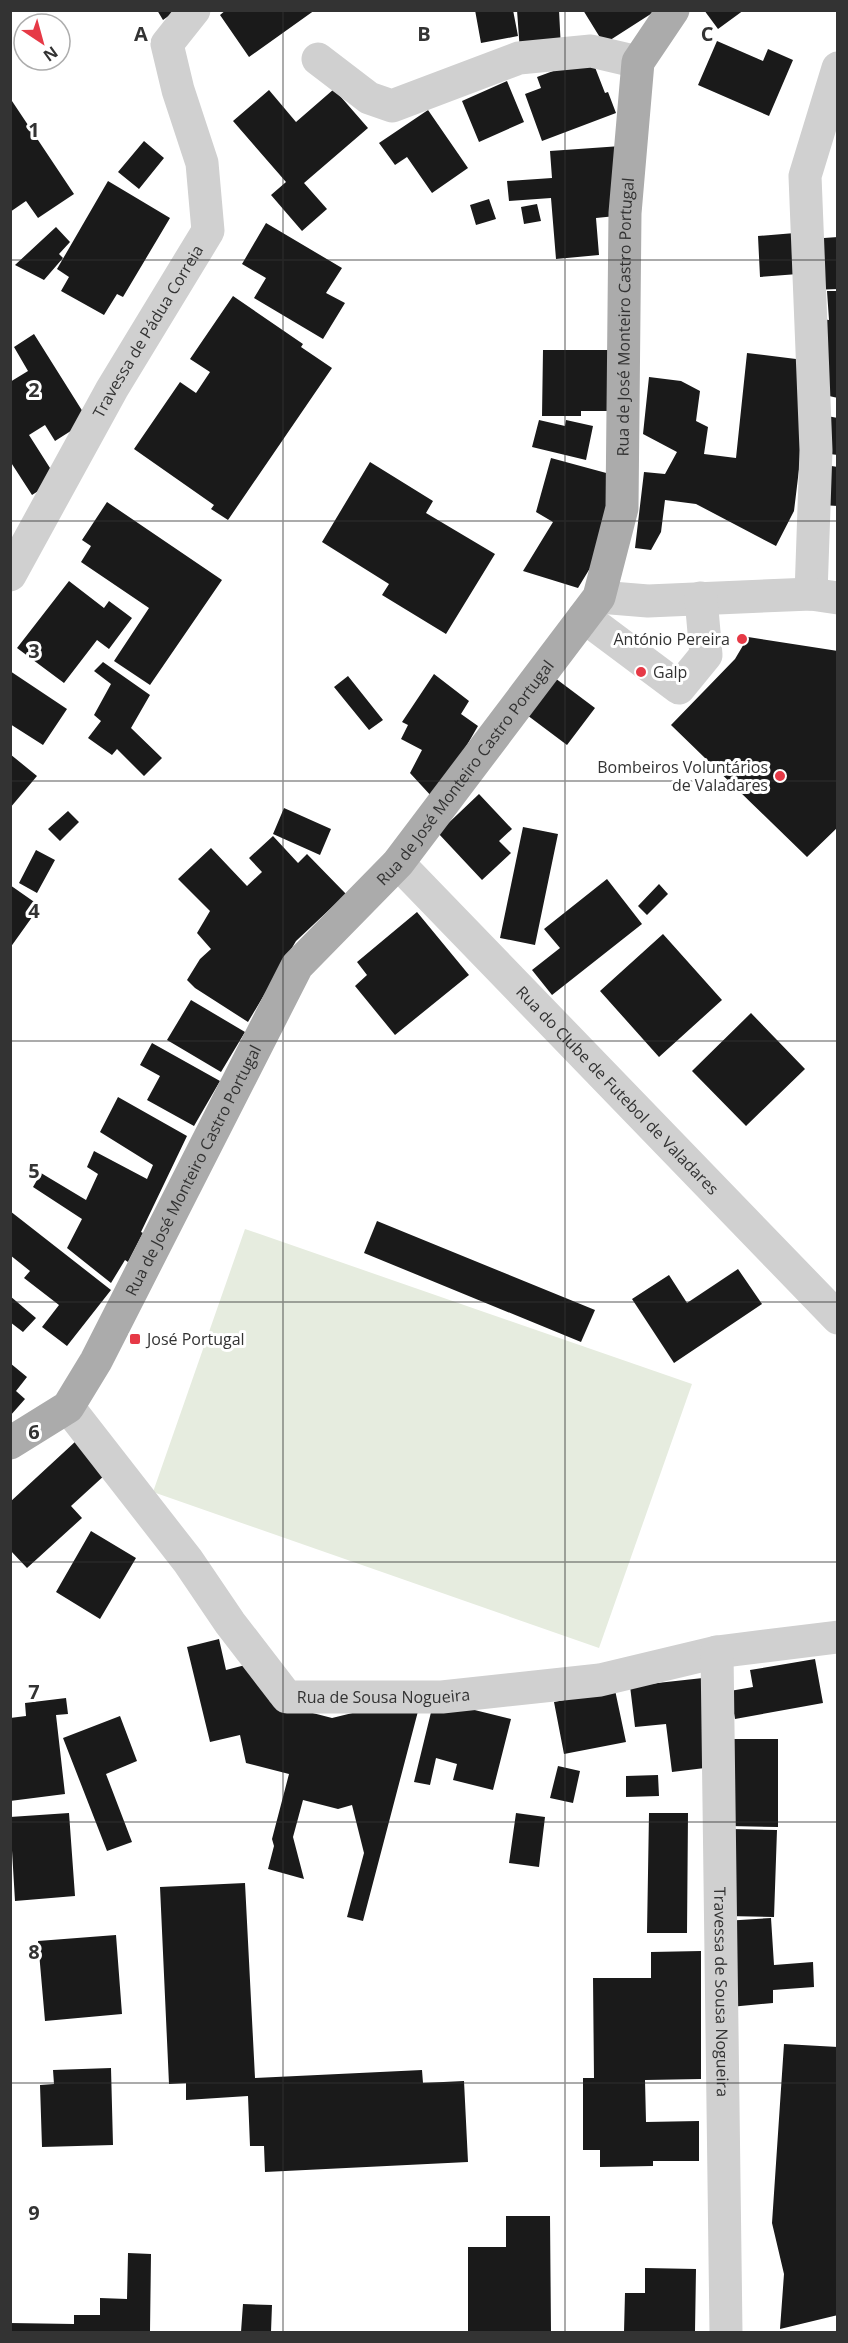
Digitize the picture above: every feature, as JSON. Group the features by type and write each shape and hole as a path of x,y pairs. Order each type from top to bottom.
{"main road":[{"name":"Rua de José Monteiro Castro Portugal","path":"10,1443 68,1407 96,1361 297,966 399,863 592,607 622,508 625,213 638,62 673,10"}],"street":[{"name":"Travessa de Pádua Correia","path":"10,575 112,389 208,231 202,163 178,90 167,44 194,10"},
{"path":"318,59 369,98 392,106 519,58 591,51 638,62"},
{"path":"592,607 701,598 824,596 805,176 837,68"},
{"path":"592,607 679,688 706,655 701,598"},
{"name":"Rua do Clube de Futebol de Valadares","path":"399,863 837,1318"},
{"name":"Rua de Sousa Nogueira","path":"68,1407 188,1561 230,1623 287,1697 442,1697 510,1690 600,1680 717,1652 837,1637"},
{"name":"Travessa de Sousa Nogueira","path":"717,1652 726,2332"}],"shaded area":[{"path":"245,1229 692,1384 599,1648 153,1492"}],"building":[{"path":"157,10 177,10 163,20"},
{"path":"226,10 315,10 249,57 220,15"},
{"path":"475,10 513,10 518,36 481,43"},
{"path":"517,10 559,10 561,49 520,52"},
{"path":"583,10 657,10 604,44"},
{"path":"704,10 744,10 718,29"},
{"path":"717,41 763,61 768,49 793,60 769,116 698,85"},
{"path":"591,57 605,93 608,92 616,113 542,141 525,94 541,88 537,77"},
{"path":"507,81 524,122 479,142 462,101"},
{"path":"334,89 368,128 304,183 327,209 302,231 271,195 286,182 233,121 269,90 296,122"},
{"path":"10,98 74,194 38,218 26,201 10,212"},
{"path":"428,110 468,168 432,193 407,157 395,165 379,143"},
{"path":"144,141 164,158 139,189 118,172"},
{"path":"621,146 626,215 596,218 599,255 556,259 551,198 509,201 507,181 552,178 550,151"},
{"path":"108,181 170,218 123,297 117,294 104,315 61,291 69,277 57,269"},
{"path":"489,199 496,219 476,225 470,205"},
{"path":"537,204 541,221 524,224 521,207"},
{"path":"266,223 342,268 326,293 345,303 323,339 254,298 266,278 242,264"},
{"path":"56,227 70,242 59,254 63,258 44,280 15,265"},
{"path":"795,233 798,274 760,277 758,236"},
{"path":"838,237 838,289 812,290 810,239"},
{"path":"827,291 838,291 838,398 820,394 815,318 829,320"},
{"path":"233,296 303,344 301,347 332,368 228,520 211,509 214,505 134,449 180,382 196,393 210,372 190,359"},
{"path":"34,334 88,420 55,441 45,425 29,435 57,479 32,495 10,461 10,382 28,371 14,347"},
{"path":"543,350 620,350 620,411 581,411 581,416 542,416"},
{"path":"747,353 812,361 794,511 776,546 696,504 665,500 661,532 651,550 635,548 644,472 665,474 677,452 643,434 649,377 681,381 700,391 696,421 708,427 704,454 736,458"},
{"path":"821,415 838,418 838,455 821,453"},
{"path":"539,420 565,426 566,420 593,426 586,460 532,447"},
{"path":"551,458 621,477 601,550 578,588 523,571 553,522 536,512"},
{"path":"370,462 433,501 426,513 495,554 446,634 382,595 389,584 322,542"},
{"path":"825,465 838,467 838,506 821,505"},
{"path":"107,502 222,580 150,685 114,661 149,608 81,562 91,546 82,540"},
{"path":"69,581 104,608 109,601 132,618 109,649 97,640 64,683 17,648"},
{"name":"Bombeiros Voluntários de Valadares","path":"748,637 838,651 838,827 807,857 671,725 735,659"},
{"path":"103,662 150,695 131,728 162,758 144,776 117,749 112,755 88,738 101,721 94,715 111,684 94,671"},
{"path":"10,671 67,709 43,745 10,724"},
{"path":"434,674 469,701 461,714 478,726 449,776 433,798 410,773 422,750 401,739 408,725 402,722"},
{"path":"348,676 383,720 369,730 334,687"},
{"path":"555,678 595,708 567,745 527,715"},
{"path":"10,754 37,776 10,808"},
{"path":"479,794 512,829 499,841 511,853 482,880 438,833"},
{"path":"284,808 331,829 320,855 273,834"},
{"path":"68,811 79,822 60,841 48,829"},
{"path":"523,827 558,834 535,945 500,938"},
{"path":"273,836 298,863 307,854 346,894 296,941 248,1022 195,988 187,980 200,959 211,949 197,933 210,911 178,879 211,848 247,886 262,872 249,858"},
{"path":"36,850 55,860 37,893 19,883"},
{"path":"607,879 642,924 552,995 532,970 560,948 544,929"},
{"path":"659,884 668,894 647,915 638,906"},
{"path":"10,885 40,906 10,948"},
{"path":"417,912 469,975 395,1035 355,986 367,975 357,962"},
{"path":"663,934 722,1000 659,1057 600,991"},
{"path":"191,1000 245,1032 221,1072 167,1040"},
{"path":"751,1013 805,1069 746,1126 692,1071"},
{"path":"152,1043 220,1081 194,1126 147,1100 160,1076 140,1065"},
{"path":"118,1097 187,1136 141,1232 143,1233 128,1262 125,1260 111,1283 67,1248 82,1219 33,1187 41,1173 86,1200 98,1174 87,1167 94,1151 147,1179 153,1165 100,1132"},
{"path":"10,1211 111,1290 67,1346 42,1327 59,1305 24,1278 30,1271 10,1255"},
{"path":"377,1221 595,1310 581,1342 364,1253"},
{"path":"738,1269 762,1304 674,1363 632,1299 669,1275 687,1303"},
{"path":"10,1296 36,1318 23,1332 10,1322"},
{"path":"10,1363 27,1377 16,1391 25,1399 10,1416"},
{"path":"76,1441 106,1474 71,1506 82,1518 27,1568 10,1550 10,1502"},
{"path":"91,1531 136,1558 100,1619 56,1592"},
{"path":"219,1639 226,1670 261,1661 270,1702 332,1718 422,1696 363,1921 347,1917 364,1853 352,1805 338,1809 303,1800 293,1837 304,1879 268,1869 274,1846 272,1839 289,1774 246,1763 240,1735 210,1742 187,1647"},
{"path":"815,1659 823,1703 735,1719 730,1691 753,1687 750,1670"},
{"path":"703,1678 713,1767 672,1772 666,1724 635,1727 630,1686"},
{"path":"615,1690 626,1742 564,1754 554,1702"},
{"path":"66,1698 68,1714 56,1715 65,1794 10,1801 10,1718 26,1716 25,1703"},
{"path":"434,1700 511,1719 493,1790 453,1780 457,1764 436,1758 430,1785 414,1782"},
{"path":"120,1716 137,1761 106,1774 132,1842 107,1851 63,1738"},
{"path":"730,1739 778,1739 778,1827 730,1826"},
{"path":"558,1766 580,1771 573,1803 550,1798"},
{"path":"658,1775 659,1796 626,1797 626,1776"},
{"path":"69,1813 75,1896 15,1901 10,1817"},
{"path":"516,1813 545,1817 539,1867 509,1863"},
{"path":"649,1813 688,1813 687,1933 647,1933"},
{"path":"730,1829 777,1830 774,1917 727,1916"},
{"path":"245,1883 255,2078 422,2070 423,2083 464,2081 468,2162 265,2172 264,2146 250,2146 248,2096 186,2100 186,2083 169,2084 160,1887"},
{"path":"771,1918 774,1965 813,1962 814,1987 773,1990 773,2003 730,2007 724,1921"},
{"path":"116,1935 122,2014 45,2021 38,1941"},
{"path":"701,1951 701,2079 645,2080 646,2122 699,2121 699,2161 653,2161 653,2166 600,2167 600,2150 583,2150 583,2078 594,2078 593,1978 651,1978 651,1952"},
{"path":"784,2044 838,2047 838,2315 780,2329 784,2274 772,2223"},
{"path":"111,2068 113,2145 42,2147 40,2085 54,2084 53,2070"},
{"path":"506,2216 550,2216 551,2332 468,2332 468,2247 506,2247"},
{"path":"128,2253 151,2254 150,2332 10,2332 10,2323 74,2324 74,2315 100,2315 100,2298 127,2299"},
{"path":"645,2268 696,2269 695,2332 624,2332 625,2293 645,2293"},
{"path":"243,2304 272,2305 271,2332 241,2332"}],"place":[{"name":"António Pereira","path":"742,639"},
{"name":"Galp","path":"641,672"},
{"name":"Bombeiros Voluntários de Valadares","path":"780,776"},
{"name":"José Portugal","path":"135,1339"}]}
